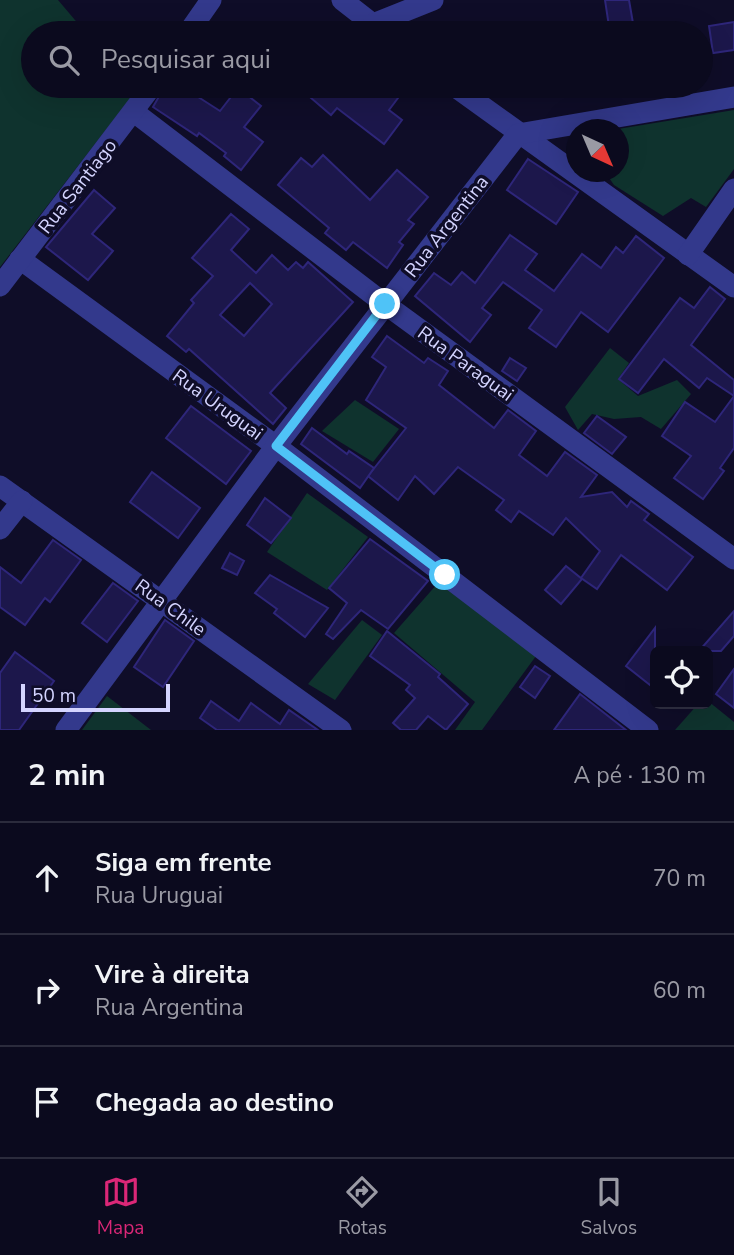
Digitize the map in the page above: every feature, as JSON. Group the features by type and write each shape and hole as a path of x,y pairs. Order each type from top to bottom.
{"street":[{"path":"196,21 211,0"},
{"path":"342,0 369,21"},
{"path":"394,21 433,0"},
{"path":"518,134 734,97"},
{"name":"Rua Santiago","path":"0,286 144,98"},
{"path":"470,98 734,287"},
{"name":"Rua Paraguai","path":"134,112 385,304 734,559"},
{"name":"Rua Argentina","path":"66,730 276,446 518,134"},
{"path":"688,254 734,189"},
{"name":"Rua Uruguai","path":"20,259 276,446 648,730"},
{"name":"Rua Chile","path":"0,486 338,729"},
{"path":"0,529 22,501"}],"green space":[{"path":"0,0 58,0 76,21 21,21 21,98 130,98 0,267"},
{"path":"734,110 734,169 706,207 691,198 663,216 612,182 629,182 629,127"},
{"path":"610,348 629,363 618,379 638,396 677,380 691,394 661,429 641,417 614,419 592,414 578,430 565,407"},
{"path":"355,400 399,429 373,462 322,431"},
{"path":"307,493 368,537 327,590 267,552"},
{"path":"445,575 536,656 482,730 455,730 475,702 394,633"},
{"path":"362,620 382,635 335,700 308,684"},
{"path":"107,696 151,730 82,730"},
{"path":"713,705 734,722 734,730 675,730 694,709 713,709"}],"building":[{"path":"605,0 629,0 633,21 608,21"},
{"path":"734,22 734,50 713,53 713,25"},
{"path":"158,98 200,98 220,111 230,98 251,98 261,106 244,127 263,142 241,170 224,156 226,153 199,133 197,136 153,107"},
{"path":"311,98 398,98 389,110 402,120 384,144 337,108 331,115"},
{"path":"323,155 370,200 397,170 428,197 408,220 414,224 399,242 403,245 387,268 353,242 346,250 325,233 329,228 278,185 301,158 312,167"},
{"path":"528,159 578,192 556,224 507,190"},
{"path":"94,190 115,208 92,234 113,251 88,280 46,247"},
{"path":"231,214 249,229 231,250 256,273 272,255 288,270 296,262 303,268 308,262 353,302 270,393 286,408 273,424 189,349 186,352 167,336 194,303 191,300 213,276 192,258","holes":["250,283 272,304 244,336 220,315"]},
{"path":"510,235 537,254 525,270 554,291 582,254 601,268 616,247 623,253 636,236 664,258 608,332 581,312 556,347 529,328 542,310 503,282 482,308 491,315 470,342 415,296 434,273 451,285 462,272 475,283"},
{"path":"710,287 725,299 691,345 734,380 734,396 707,378 699,388 664,359 638,393 619,379 680,298 694,308"},
{"path":"387,336 424,363 428,358 448,371 439,385 494,428 508,410 536,431 519,455 547,476 565,452 597,475 581,497 612,492 627,507 631,501 649,514 644,520 693,557 667,590 621,555 597,589 581,578 600,551 566,518 553,535 519,511 511,522 496,510 504,500 458,467 434,494 415,476 398,500 368,476 406,428 366,400 386,367 372,357"},
{"path":"510,358 526,368 517,381 502,371"},
{"path":"734,396 734,448 720,468 724,471 703,499 674,478 691,456 662,436 685,402 715,422"},
{"path":"191,406 251,451 226,484 166,438"},
{"path":"597,416 626,437 612,454 584,433"},
{"path":"312,428 347,454 349,451 374,468 360,488 301,444"},
{"path":"152,472 200,508 178,538 130,502"},
{"path":"265,498 291,518 271,543 247,525"},
{"path":"370,539 428,581 388,629 361,610 333,639 326,634 347,603 329,588"},
{"path":"53,540 81,560 50,602 45,598 25,625 0,607 0,567 21,583"},
{"path":"230,553 244,561 237,575 222,568"},
{"path":"566,566 582,579 561,604 545,590"},
{"path":"270,575 328,608 305,637 274,613 277,609 255,593"},
{"path":"113,583 138,601 107,642 82,623"},
{"path":"734,611 734,636 721,651 713,651 713,646 703,646"},
{"path":"165,620 194,641 163,687 134,667"},
{"path":"655,628 655,646 650,646 650,685 626,666"},
{"path":"387,631 440,674 438,677 468,704 446,730 428,716 416,730 401,730 393,723 415,698 406,690 410,685 370,656"},
{"path":"15,652 54,681 19,730 0,730 0,673"},
{"path":"535,666 550,676 535,698 520,687"},
{"path":"734,669 734,708 716,694"},
{"path":"580,694 626,730 554,730"},
{"path":"211,701 239,721 251,703 280,724 289,710 318,730 217,730 200,718"}],"route":[{"path":"385,304 276,446 445,575"}]}
